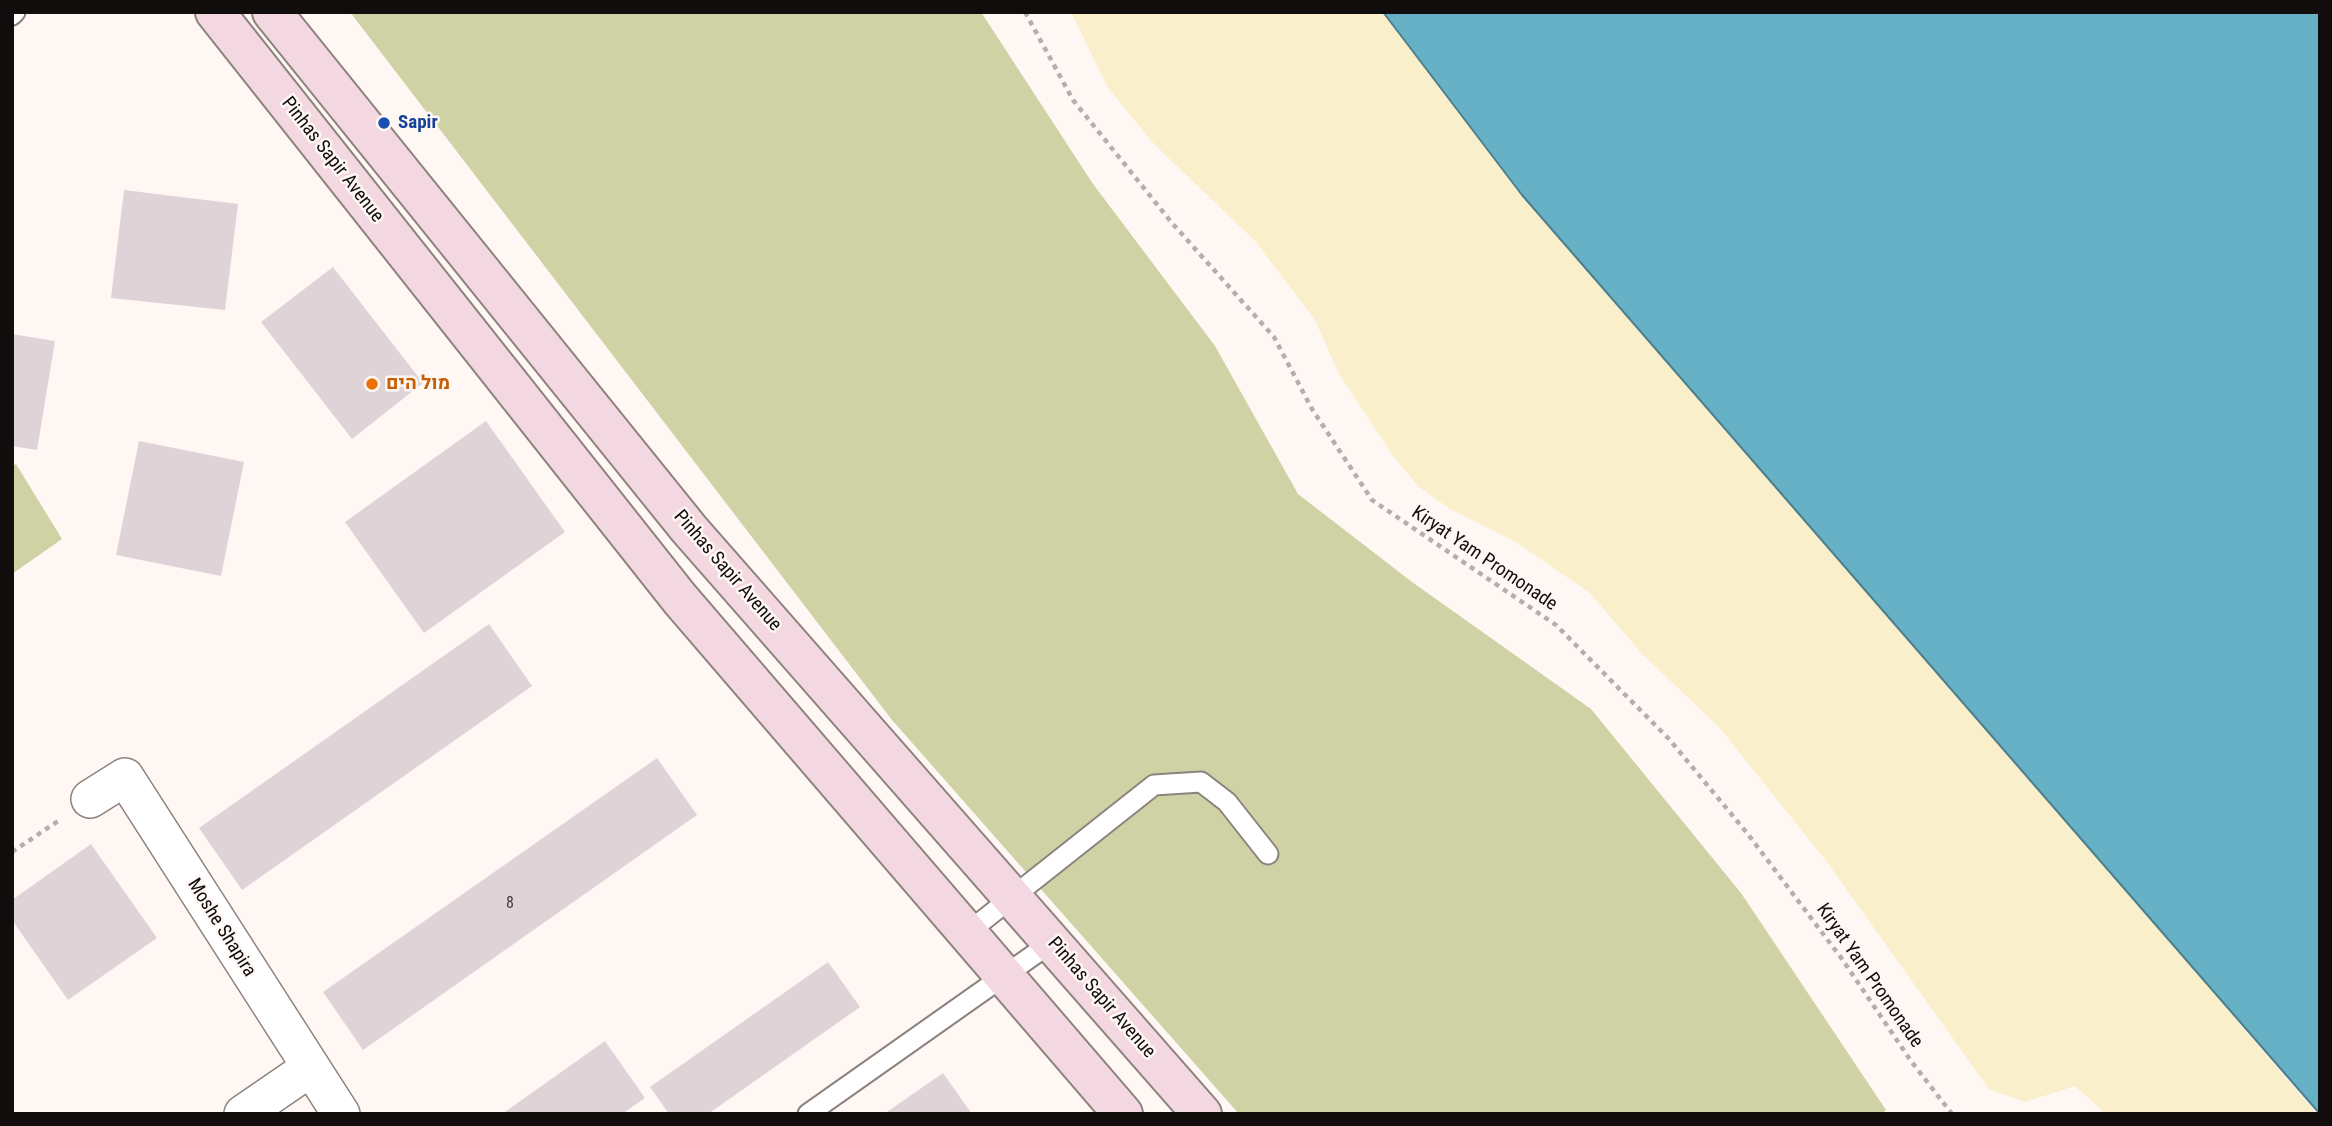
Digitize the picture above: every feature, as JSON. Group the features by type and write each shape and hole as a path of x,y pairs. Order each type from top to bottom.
{"street":[{"name":"Pinhas Sapir Avenue","path":"215,12 680,599 1124,1114"},
{"name":"Pinhas Sapir Avenue","path":"272,12 689,529 1202,1114"},
{"name":"Moshe Shapira","path":"90,799 125,777 341,1114"},
{"path":"243,1114 310,1068"}],"lane":[{"path":"967,933 1154,785 1201,782 1227,802 1268,854"},
{"path":"808,1114 1052,942"}],"path":[{"name":"Kiryat Yam Promonade","path":"1025,12 1073,100 1172,223 1275,337 1312,409 1372,500 1556,625 1670,739 1747,833 1834,948 1952,1114"},
{"path":"12,852 90,799"}],"green space":[{"path":"350,12 981,12 1093,184 1215,346 1298,494 1412,582 1591,709 1741,893 1886,1110 1882,1114 1239,1114 892,720"},
{"path":"16,464 62,539 12,574 12,466"}],"sand":[{"path":"1071,12 1412,12 2231,1014 2317,1114 2106,1114 2075,1086 2025,1102 1989,1089 1827,862 1719,727 1642,654 1590,593 1516,542 1450,509 1419,487 1394,457 1339,374 1315,320 1255,241 1155,145 1108,88"}],"water":[{"path":"1383,12 2320,12 2320,1114 1522,195"}],"building":[{"path":"124,190 238,204 225,310 111,298"},
{"path":"333,267 423,383 352,439 261,322"},
{"path":"12,334 55,341 37,450 12,446"},
{"path":"486,421 565,532 424,633 345,522"},
{"path":"139,441 244,462 221,576 116,555"},
{"path":"489,624 532,686 242,890 199,828"},
{"path":"657,758 697,815 363,1050 323,992"},
{"path":"91,844 157,938 68,1000 12,920 12,900"},
{"path":"828,962 860,1007 708,1114 669,1114 650,1087"},
{"path":"605,1041 645,1098 622,1114 502,1114"},
{"path":"943,1073 972,1114 884,1114"}],"place":[{"name":"Sapir","path":"384,123"},
{"name":"מול הים","path":"372,384"}]}
